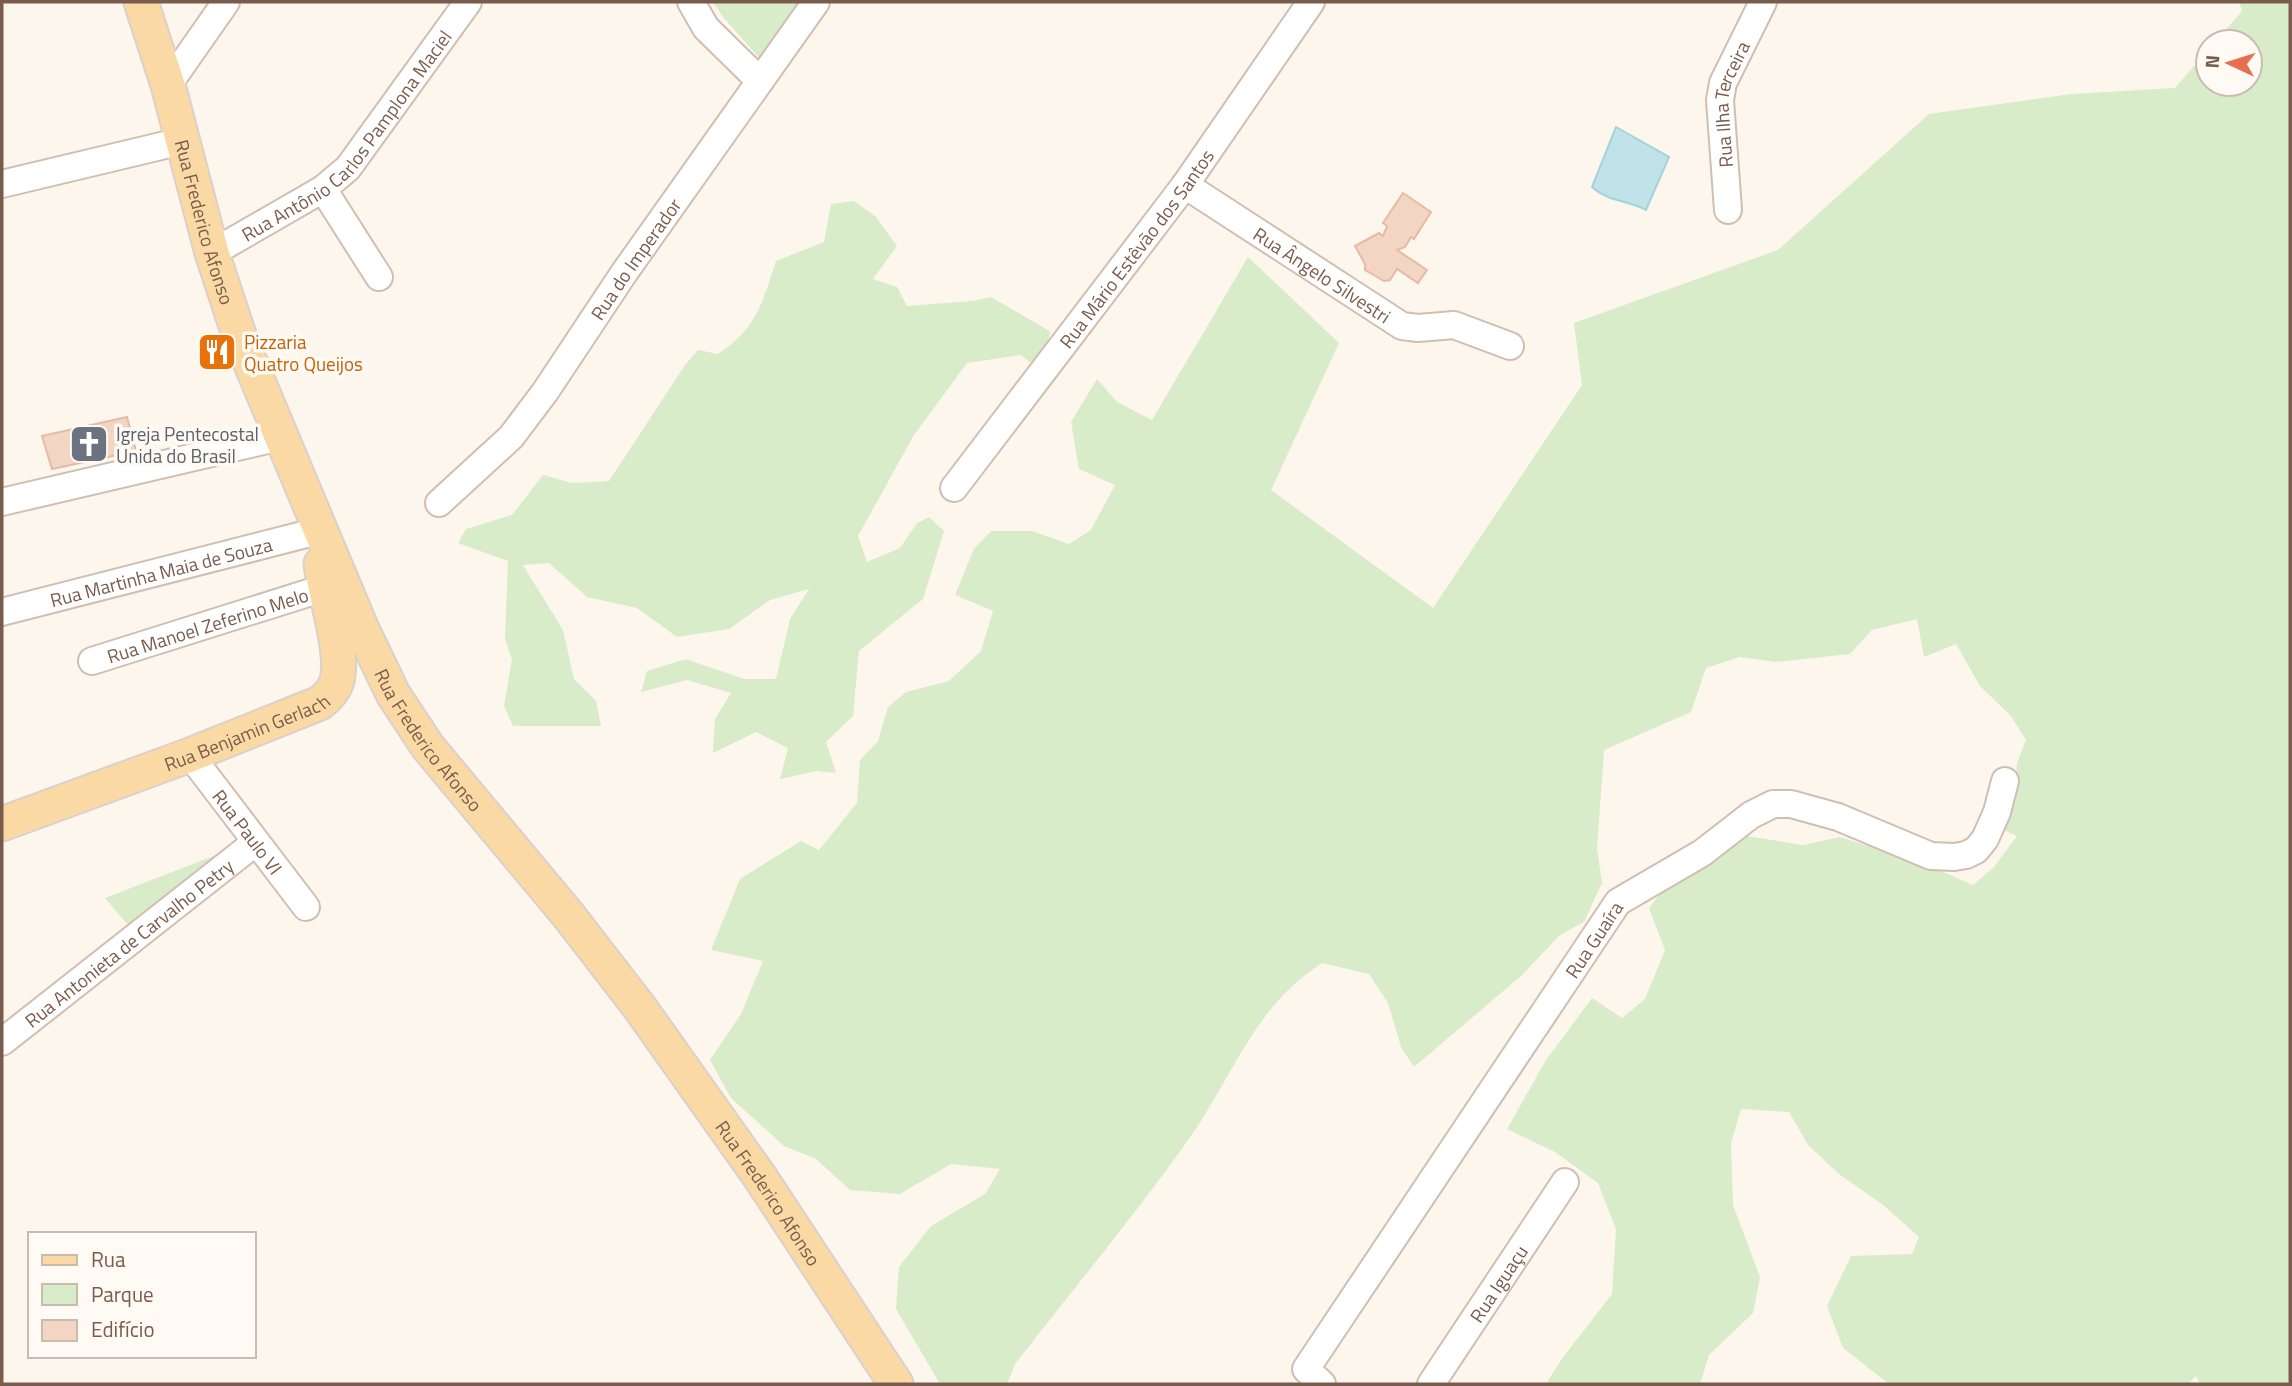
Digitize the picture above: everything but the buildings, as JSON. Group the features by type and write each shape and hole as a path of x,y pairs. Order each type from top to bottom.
{"main road":[{"name":"Rua Frederico Afonso","path":"141,2 168,85 212,253 240,338 372,653 407,718 428,747 569,915 640,1008 760,1177 896,1384"},
{"name":"Rua Benjamin Gerlach","path":"2,824 190,755 320,703 329,695 338,678 338,661 324,588 319,544 322,530"}],"street":[{"path":"168,85 226,2"},
{"name":"Rua Antônio Carlos Pamplona Maciel","path":"212,253 323,189 348,168 468,2"},
{"path":"691,2 706,28 760,81"},
{"name":"Rua do Imperador","path":"439,503 511,437 816,2"},
{"name":"Rua Mário Estêvão dos Santos","path":"954,488 1185,185 1311,2"},
{"name":"Rua Ilha Terceira","path":"1728,211 1720,100 1723,83 1763,2"},
{"path":"2,184 182,141"},
{"name":"Rua Ângelo Silvestri","path":"1185,185 1402,326 1418,328 1454,325 1510,346"},
{"path":"323,189 379,277"},
{"path":"2,502 280,437"},
{"name":"Rua Martinha Maia de Souza","path":"2,612 322,530"},
{"name":"Rua Manoel Zeferino Melo","path":"92,661 324,588"},
{"name":"Rua Paulo VI","path":"190,755 306,907"},
{"name":"Rua Guaíra","path":"1314,1376 1618,902 1691,860 1751,815 1773,804 1791,804 1838,817 1931,856 1966,855 1976,850 1985,839 1997,812 2005,781"},
{"name":"Rua Antonieta de Carvalho Petry","path":"2,1042 256,842"},
{"name":"Rua Iguaçu","path":"1431,1384 1565,1182"}],"green space":[{"path":"713,2 800,2 761,60"},
{"path":"2239,2 2290,2 2290,1384 2200,1384 2196,1376 2188,1384 1889,1384 1843,1348 1827,1306 1851,1256 1912,1254 1919,1237 1882,1204 1839,1174 1808,1145 1789,1112 1741,1109 1731,1143 1733,1205 1760,1277 1753,1313 1709,1355 1700,1384 1546,1384 1612,1294 1616,1229 1598,1183 1555,1152 1507,1129 1546,1060 1592,998 1622,1018 1645,999 1665,950 1649,908 1673,877 1740,835 1803,845 1840,837 1927,865 1973,885 1994,867 2017,836 1994,826 2000,807 2014,801 2017,763 2026,740 2011,716 1980,686 1956,644 1924,657 1917,619 1872,630 1850,654 1776,662 1740,657 1706,668 1691,712 1604,750 1597,848 1602,883 1584,922 1560,935 1521,976 1414,1067 1401,1047 1388,1003 1369,974 1322,963 1299,981 1262,1021 1191,1136 1015,1364 1007,1384 940,1384 896,1309 899,1267 931,1226 985,1194 1000,1169 951,1164 900,1194 850,1190 816,1159 784,1146 731,1098 710,1060 741,1014 763,961 711,950 740,879 801,841 819,850 857,803 860,760 878,741 888,707 906,692 949,681 981,651 993,611 955,595 974,549 991,531 1032,531 1069,544 1091,530 1115,485 1079,469 1071,422 1097,379 1117,402 1152,420 1248,257 1339,343 1271,490 1433,608 1582,385 1574,323 1778,250 1929,114 2071,94 2175,88 2194,66 2194,98 2264,98 2264,28 2227,28 2242,11"},
{"path":"854,201 876,217 897,246 873,279 897,287 907,306 991,297 1051,332 1038,369 1021,355 967,363 914,435 858,536 867,562 900,548 917,523 929,517 944,531 923,599 859,651 853,716 826,742 836,773 816,771 780,779 788,748 756,732 713,753 715,719 731,693 687,680 641,692 647,671 686,659 744,679 776,679 790,619 809,589 770,600 729,629 677,637 637,608 587,597 549,563 523,565 563,630 574,679 596,701 601,726 513,726 504,706 512,659 505,639 508,561 458,543 466,529 512,515 543,475 572,483 609,481 685,365 698,350 718,354 742,334 762,302 776,261 824,242 831,204"},
{"path":"229,850 128,925 105,898"}],"water":[{"path":"1616,127 1669,157 1646,210 1605,196 1592,187"}],"place":[{"name":"Pizzaria Quatro Queijos","path":"217,352"},
{"name":"Igreja Pentecostal Unida do Brasil","path":"89,444"}]}
